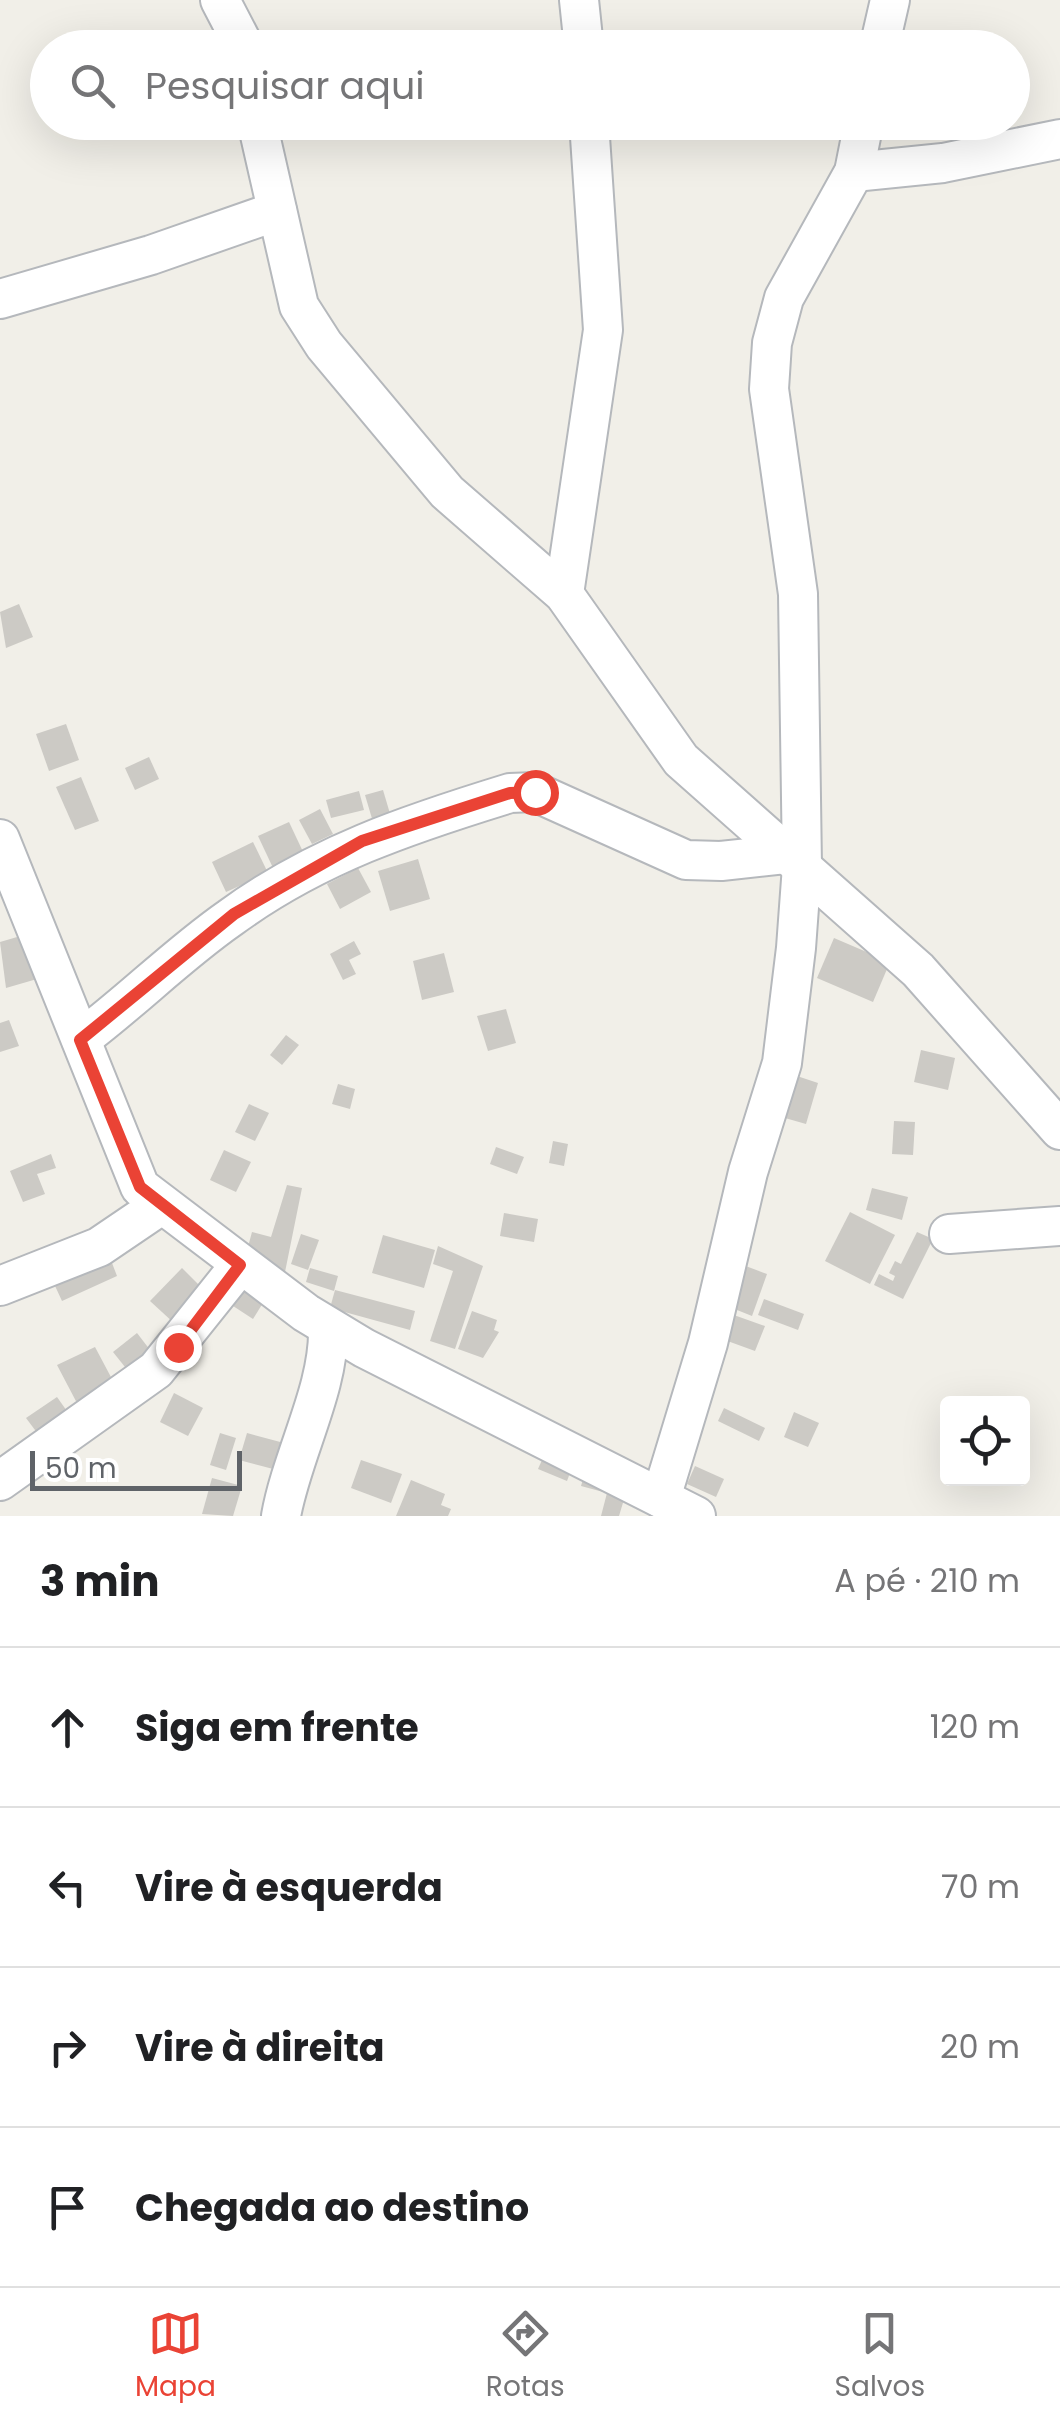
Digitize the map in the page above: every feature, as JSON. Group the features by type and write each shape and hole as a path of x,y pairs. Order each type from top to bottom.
{"street":[{"path":"220,0 236,30"},
{"path":"578,0 582,30"},
{"path":"883,30 890,0"},
{"path":"854,172 943,163 1060,139"},
{"path":"261,140 299,306 324,345 447,492 564,594 681,760 918,970 1060,1130"},
{"path":"564,594 603,330 590,140"},
{"path":"661,1498 708,1343 744,1189 782,1063 794,860 798,594 769,389 772,343 784,298 854,172 860,140"},
{"path":"0,300 151,255 277,211"},
{"path":"80,1040 234,914 362,841 510,793 535,792 686,860 794,860"},
{"path":"5,858 140,1187 340,1345 696,1516"},
{"path":"0,1286 99,1247 161,1205"},
{"path":"949,1234 1060,1226"},
{"path":"0,1481 156,1370 240,1265"},
{"path":"281,1516 288,1475 340,1345"}],"building":[{"path":"19,604 33,637 6,648 0,612"},
{"path":"66,724 79,760 49,771 36,734"},
{"path":"149,757 159,779 135,790 125,768"},
{"path":"81,777 99,821 75,830 56,787"},
{"path":"383,790 391,817 373,822 365,795"},
{"path":"359,791 364,810 331,818 326,800"},
{"path":"320,809 333,834 312,844 299,820"},
{"path":"289,822 305,856 274,870 258,836"},
{"path":"253,842 268,873 226,892 212,862"},
{"path":"418,859 430,899 390,911 378,871"},
{"path":"358,868 371,892 340,909 327,884"},
{"path":"24,935 37,979 6,988 0,942"},
{"path":"834,938 890,962 873,1002 817,978"},
{"path":"354,941 361,954 349,960 356,974 343,980 330,954"},
{"path":"444,953 454,992 422,1000 413,961"},
{"path":"506,1009 516,1043 488,1051 477,1016"},
{"path":"9,1020 19,1046 0,1052 0,1023"},
{"path":"286,1035 299,1045 282,1065 270,1055"},
{"path":"921,1050 955,1058 948,1090 914,1082"},
{"path":"791,1074 818,1083 806,1124 778,1116"},
{"path":"338,1084 355,1089 350,1109 332,1104"},
{"path":"249,1104 269,1113 255,1141 235,1132"},
{"path":"894,1121 915,1122 913,1155 892,1154"},
{"path":"553,1141 568,1144 564,1166 549,1163"},
{"path":"496,1147 524,1157 517,1174 490,1164"},
{"path":"224,1150 251,1162 236,1192 210,1180"},
{"path":"51,1154 56,1168 37,1174 45,1194 23,1202 10,1171"},
{"path":"287,1185 302,1188 285,1272 264,1266 266,1259 246,1254 252,1232 271,1237"},
{"path":"872,1188 908,1197 902,1220 866,1210"},
{"path":"850,1212 895,1235 870,1284 825,1261"},
{"path":"504,1213 538,1219 534,1242 500,1236"},
{"path":"917,1232 933,1239 903,1299 874,1285 879,1274 893,1281 895,1276 889,1273 895,1261 901,1264"},
{"path":"301,1234 319,1240 308,1270 291,1264"},
{"path":"383,1235 435,1250 424,1288 372,1273"},
{"path":"438,1246 483,1266 455,1349 430,1341 453,1271 433,1264"},
{"path":"86,1258 93,1271 112,1263 117,1276 62,1301 50,1275"},
{"path":"743,1265 767,1274 752,1316 727,1306"},
{"path":"182,1268 206,1292 175,1324 150,1301"},
{"path":"310,1268 338,1276 334,1291 306,1282"},
{"path":"245,1279 269,1293 253,1319 230,1304"},
{"path":"335,1290 415,1311 410,1330 330,1308"},
{"path":"764,1299 804,1314 798,1330 758,1315"},
{"path":"472,1311 497,1320 494,1330 499,1332 483,1358 458,1349"},
{"path":"731,1314 765,1326 755,1351 722,1339"},
{"path":"137,1333 157,1359 133,1377 113,1352"},
{"path":"95,1347 112,1379 101,1384 105,1392 78,1405 57,1365"},
{"path":"174,1393 203,1408 188,1436 160,1422"},
{"path":"57,1397 69,1414 38,1434 26,1418"},
{"path":"724,1408 765,1428 759,1441 718,1421"},
{"path":"794,1412 819,1423 808,1447 784,1437"},
{"path":"220,1433 236,1438 226,1470 210,1465"},
{"path":"247,1433 284,1443 277,1470 239,1460"},
{"path":"546,1451 574,1462 567,1481 538,1469"},
{"path":"361,1460 402,1474 391,1503 351,1488"},
{"path":"695,1466 724,1479 716,1497 687,1484"},
{"path":"586,1469 628,1486 619,1516 601,1516 607,1493 581,1486"},
{"path":"212,1478 242,1486 233,1516 202,1514"},
{"path":"411,1480 445,1494 441,1505 451,1509 448,1516 396,1516"}],"route":[{"path":"178,1347 240,1265 140,1187 80,1040 234,914 362,841 510,793 535,792"}]}
